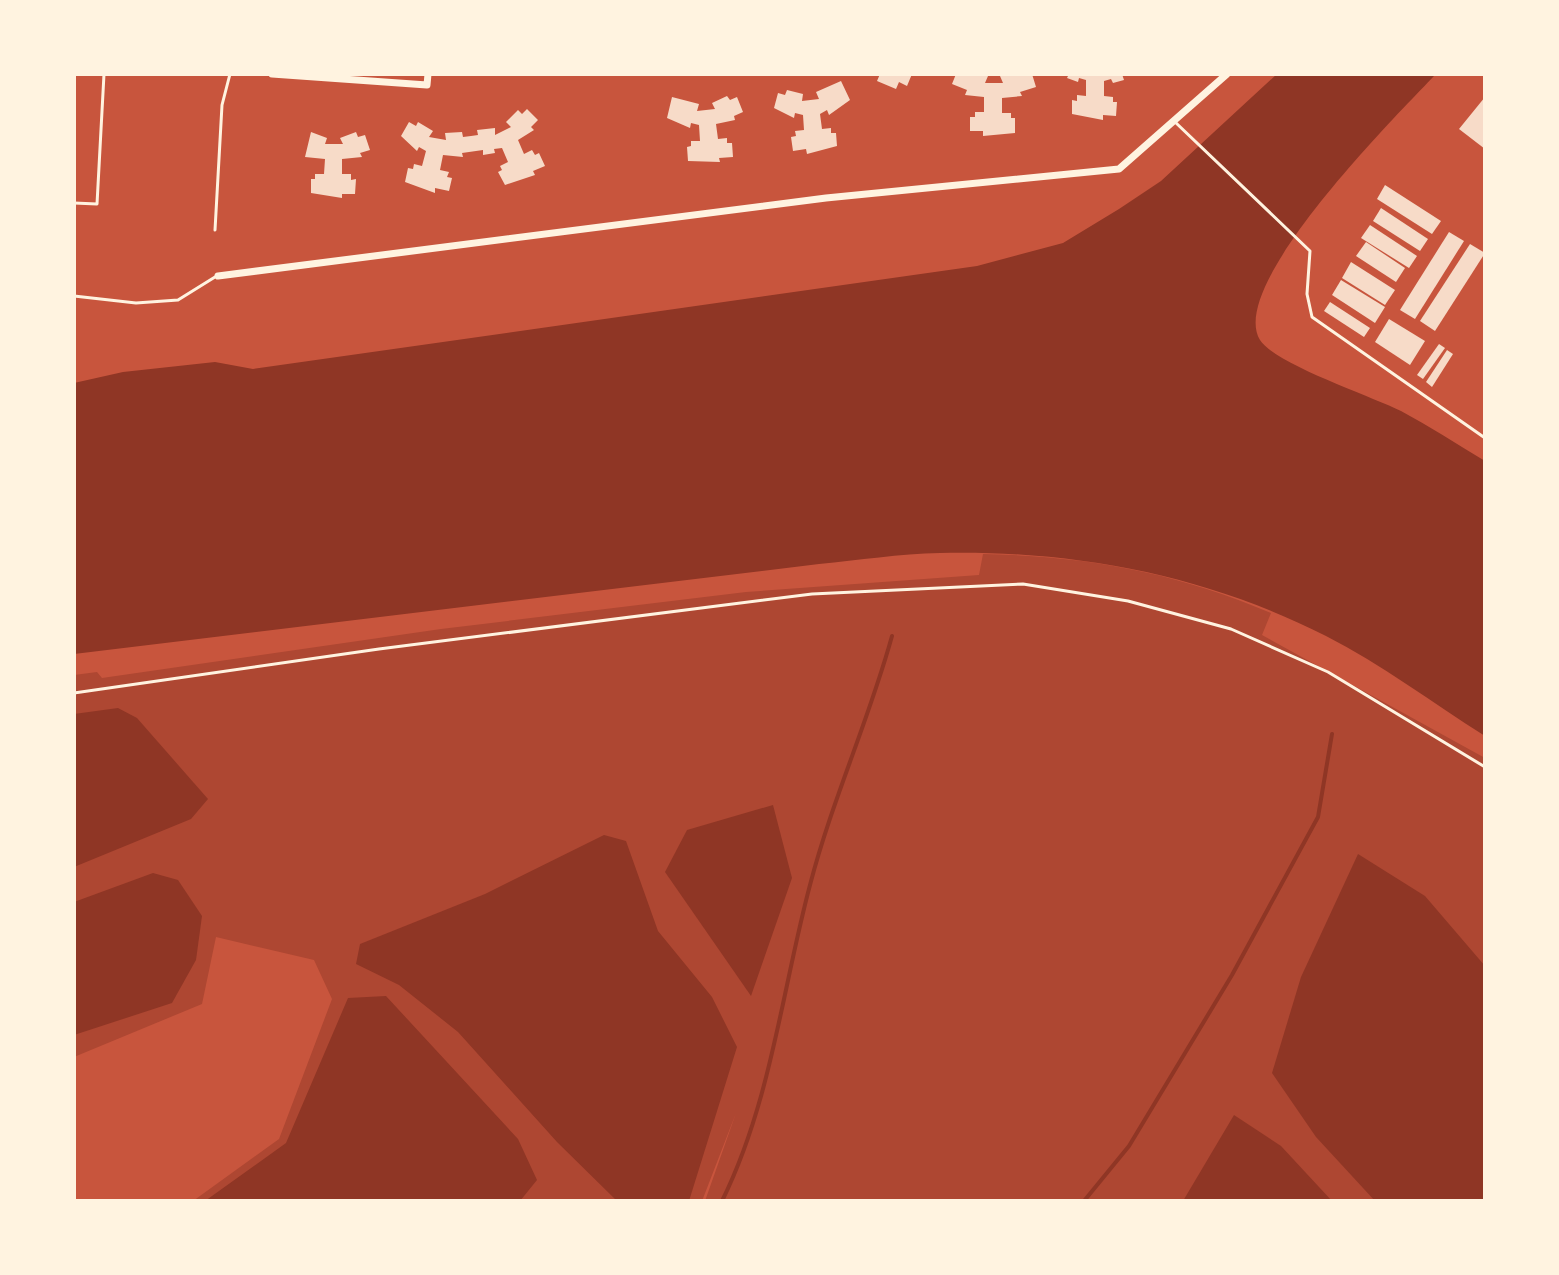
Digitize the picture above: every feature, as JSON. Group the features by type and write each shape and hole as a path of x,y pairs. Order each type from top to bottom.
{"street":[{"path":"272,74 427,85 428,74"},
{"path":"218,276 826,198 1119,169 1227,74"}],"lane":[{"path":"74,203 97,204 104,74"},
{"path":"215,230 222,105 230,74"},
{"path":"1174,120 1310,251 1307,294 1312,317 1485,438"},
{"path":"74,296 136,303 178,300 218,276"},
{"path":"74,693 379,649 812,594 1023,584 1128,601 1231,629 1328,672 1485,767"}],"shaded area":[{"path":"1277,74 1436,74 1321,201 1268,281 1256,314 1260,340 1284,359 1401,411 1485,461 1485,736 1346,647 1234,597 1138,570 1040,556 990,553 864,559 74,654 74,383 123,372 215,362 253,369 977,266 1063,243 1119,209 1161,181"},
{"path":"983,554 1058,558 1130,569 1200,587 1271,613 1262,635 1485,758 1485,1201 705,1201 736,1113 702,1201 193,1201 279,1139 332,999 314,960 216,937 202,1004 74,1057 74,675 97,672 102,678 441,629 746,592 979,575"},
{"path":"118,708 137,718 208,799 191,819 74,867 74,714"},
{"path":"773,805 792,878 751,996 665,872 687,830"},
{"path":"604,835 626,841 658,931 712,997 737,1047 689,1201 617,1201 557,1142 458,1032 399,985 356,964 360,944 485,894"},
{"path":"1358,854 1425,896 1485,966 1485,1201 1375,1201 1316,1137 1272,1073 1301,977"},
{"path":"153,873 178,880 202,916 196,960 172,1003 74,1035 74,902"},
{"path":"386,996 518,1139 537,1180 520,1201 205,1201 286,1143 348,998"},
{"path":"1234,1115 1281,1146 1332,1201 1183,1201"}],"building":[{"path":"880,74 912,74 907,86 899,82 896,89 877,81"},
{"path":"956,74 983,74 988,76 985,83 1003,83 1000,76 1032,74 1036,87 1020,92 1022,96 1002,98 1002,113 1011,113 1011,118 1015,118 1015,133 983,136 983,131 970,131 970,117 975,117 975,112 984,112 984,97 965,95 967,90 952,84"},
{"path":"1069,74 1122,74 1124,80 1113,83 1111,79 1104,81 1104,96 1113,97 1113,102 1117,102 1116,116 1103,115 1103,120 1072,114 1072,100 1077,101 1077,95 1086,96 1086,80 1079,78 1078,82 1067,78"},
{"path":"841,81 850,100 829,115 827,110 820,114 822,129 831,128 831,133 836,133 837,146 807,154 806,149 793,151 791,137 796,136 795,131 804,130 803,115 795,113 794,118 774,108 778,93 785,95 787,90 803,94 802,101 819,99 816,92"},
{"path":"727,96 730,100 737,97 743,112 734,116 735,120 716,124 718,139 727,138 727,143 732,143 733,157 719,158 720,162 688,161 687,147 691,146 691,141 700,141 699,125 691,123 690,128 667,118 672,97 699,104 697,111 715,109 712,103"},
{"path":"1485,97 1485,149 1459,129"},
{"path":"527,109 538,120 531,127 534,130 518,140 524,154 532,150 535,155 539,153 545,166 533,171 535,175 505,185 498,172 502,170 500,166 508,162 502,148 483,155 483,150 462,153 463,157 443,155 440,170 449,172 447,177 452,178 449,191 435,188 435,193 405,182 408,168 413,169 414,164 422,166 426,151 419,147 417,151 401,136 409,122 416,126 418,122 433,131 429,137 446,140 445,133 462,132 463,137 478,135 477,130 495,128 495,135 511,127 506,122 518,110 522,114"},
{"path":"311,132 327,138 325,144 343,144 340,138 356,132 358,137 365,135 370,150 360,153 362,157 342,159 342,174 351,174 351,180 356,179 355,194 342,194 342,198 311,193 311,179 315,179 315,174 324,174 325,159 305,157"},
{"path":"1385,185 1441,221 1432,234 1377,199"},
{"path":"1381,208 1428,239 1420,251 1373,221"},
{"path":"1370,225 1417,256 1409,268 1361,238"},
{"path":"1449,232 1464,241 1415,319 1400,310"},
{"path":"1366,242 1405,268 1396,282 1356,256"},
{"path":"1470,244 1485,253 1435,331 1420,321"},
{"path":"1351,262 1395,290 1385,305 1342,278"},
{"path":"1341,280 1385,307 1375,323 1332,295"},
{"path":"1330,302 1370,328 1364,337 1324,311"},
{"path":"1389,319 1425,341 1410,365 1375,342"},
{"path":"1439,344 1445,348 1423,379 1417,375"},
{"path":"1447,350 1453,354 1432,387 1426,382"}],"waterway":[{"path":"722,1201 739,1163 764,1085 819,853 892,636"},
{"path":"1084,1201 1129,1146 1232,975 1318,817 1332,734"}]}
